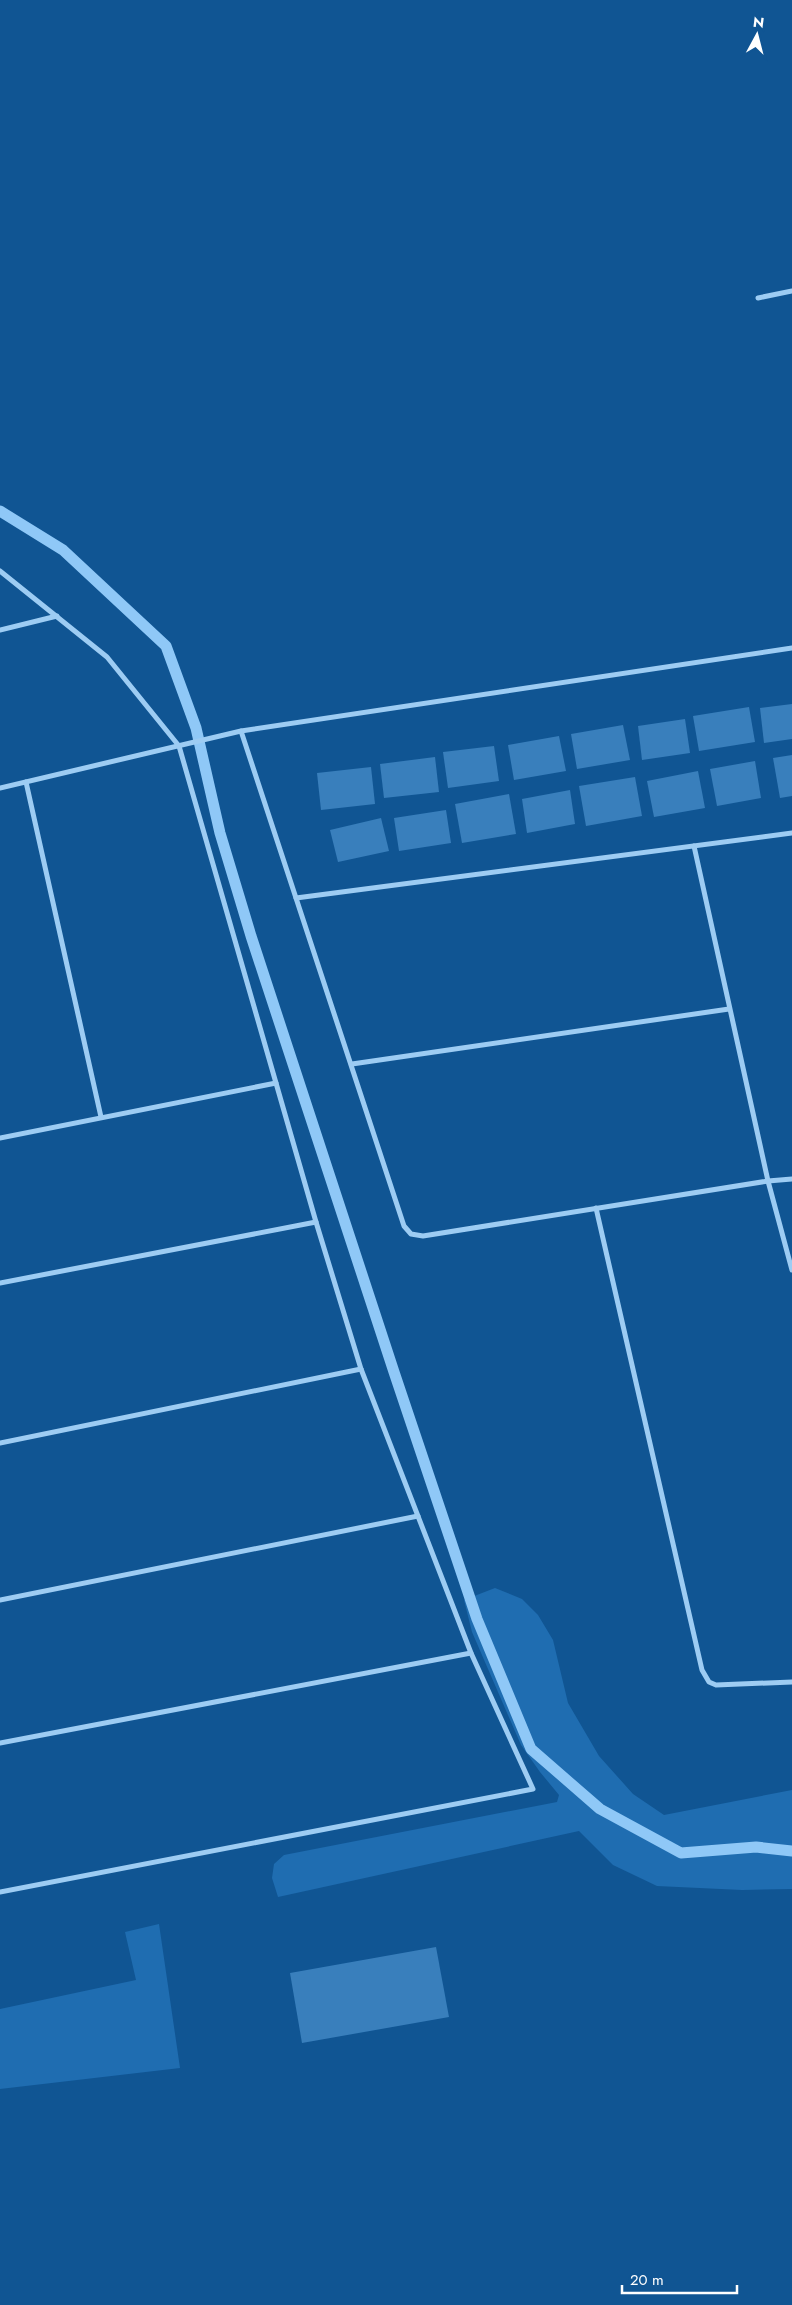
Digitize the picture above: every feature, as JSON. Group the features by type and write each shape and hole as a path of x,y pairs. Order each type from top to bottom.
{"street":[{"path":"758,298 792,291"},
{"path":"0,571 107,657 179,746 316,1222 361,1369 471,1653 533,1789 0,1892"},
{"path":"0,630 57,616"},
{"path":"0,788 241,731 792,648"},
{"path":"241,731 404,1226 411,1234 423,1236 768,1181 792,1179"},
{"path":"26,782 102,1117"},
{"path":"296,898 792,833"},
{"path":"694,846 768,1181 792,1270"},
{"path":"352,1064 729,1009"},
{"path":"0,1138 276,1083"},
{"path":"596,1208 702,1670 709,1682 716,1685 792,1682"},
{"path":"0,1283 316,1222"},
{"path":"0,1443 361,1369"},
{"path":"0,1600 418,1516"},
{"path":"0,1743 471,1653"}],"shaded area":[{"path":"495,1588 522,1599 538,1615 553,1640 568,1703 599,1756 633,1794 664,1815 792,1790 792,1889 742,1890 657,1886 613,1865 579,1831 278,1897 272,1878 274,1864 284,1855 557,1802 559,1795 521,1745 472,1632 464,1600"},
{"path":"159,1924 180,2068 0,2089 0,2009 136,1980 125,1932"}],"building":[{"path":"792,704 792,739 764,743 760,708"},
{"path":"749,707 755,742 699,751 693,716"},
{"path":"685,719 690,753 642,760 638,726"},
{"path":"623,725 630,760 577,769 571,734"},
{"path":"559,736 566,771 514,780 508,745"},
{"path":"494,746 499,781 448,788 443,752"},
{"path":"792,755 792,796 780,798 773,758"},
{"path":"435,757 439,792 384,798 380,764"},
{"path":"755,761 761,798 717,806 710,769"},
{"path":"371,767 375,804 321,810 317,773"},
{"path":"698,771 705,808 654,817 647,781"},
{"path":"635,777 642,816 586,826 579,786"},
{"path":"570,790 575,824 527,833 522,799"},
{"path":"509,794 516,834 462,843 455,804"},
{"path":"446,810 451,843 399,851 394,818"},
{"path":"381,818 389,851 338,862 330,830"},
{"path":"436,1947 449,2017 302,2043 290,1973"}],"waterway":[{"path":"0,511 63,550 166,646 196,728 220,833 251,936 394,1372 477,1619 531,1749 600,1809 681,1853 756,1847 792,1851"}]}
